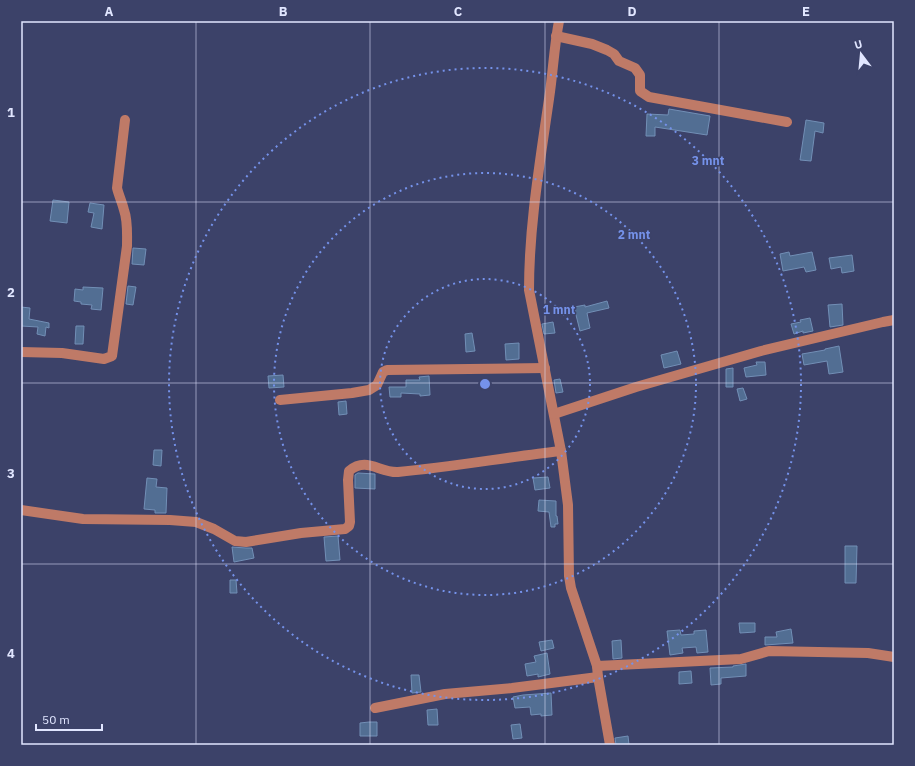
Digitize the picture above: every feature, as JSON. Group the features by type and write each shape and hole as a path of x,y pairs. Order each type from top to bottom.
{"street":[{"path":"559,21 556,36 550,97 536,187 529,269 529,290 562,451 568,505 569,576 572,593 598,671 610,745"},
{"path":"556,36 592,44 608,50 614,54 619,61 635,68 640,75 640,91 650,96 787,122"},
{"path":"21,352 62,353 104,360 112,356 127,234 125,211 119,199 117,188 125,120"},
{"path":"554,414 636,387 760,351 894,320"},
{"path":"280,400 369,390 377,385 383,372 387,370 545,368"},
{"path":"21,510 84,519 170,520 196,522 214,529 235,541 246,542 301,533 345,530 349,526 350,522 349,471 354,466 368,465 395,472 562,451"},
{"path":"375,708 445,694 512,688 598,671 741,659 769,651 868,653 894,657"}],"building":[{"path":"669,109 710,116 707,135 655,127 655,136 646,136 647,114 668,115"},
{"path":"806,120 824,123 823,133 815,131 811,161 800,160"},
{"path":"53,200 69,202 67,223 50,221"},
{"path":"90,203 104,205 102,229 91,227 94,213 88,212"},
{"path":"133,248 146,249 144,265 132,264"},
{"path":"789,252 790,256 812,252 816,270 806,272 804,267 783,271 780,254"},
{"path":"852,255 854,271 842,273 841,267 831,269 829,258"},
{"path":"128,286 136,287 133,305 126,304"},
{"path":"83,287 103,288 101,310 91,309 92,305 81,304 81,302 74,301 75,289 83,290"},
{"path":"607,301 609,308 587,313 590,328 580,331 574,307 585,305 585,307"},
{"path":"842,304 843,325 830,327 828,305"},
{"path":"21,307 30,308 29,319 49,323 49,328 46,327 45,336 37,334 38,327 21,326"},
{"path":"810,318 813,331 803,333 803,331 794,334 791,324"},
{"path":"553,322 555,333 544,334 542,324"},
{"path":"76,326 84,326 83,344 75,344"},
{"path":"472,333 475,351 466,352 465,334"},
{"path":"519,343 519,359 506,360 505,344"},
{"path":"839,346 843,372 829,374 827,361 804,365 802,354"},
{"path":"677,351 681,364 664,368 661,355"},
{"path":"756,362 765,362 766,375 746,377 744,368 757,365"},
{"path":"733,368 733,387 726,387 726,369"},
{"path":"283,375 284,387 269,388 268,376"},
{"path":"429,376 430,395 420,396 420,394 401,393 401,397 390,397 389,387 406,387 406,380 420,380 419,377"},
{"path":"560,379 563,392 556,393 554,380"},
{"path":"743,388 747,399 740,401 737,389"},
{"path":"346,401 347,414 339,415 338,402"},
{"path":"154,450 162,450 161,466 153,465"},
{"path":"358,473 375,474 375,489 355,488 355,475"},
{"path":"548,477 550,488 535,490 533,478"},
{"path":"147,478 157,479 156,487 167,488 166,513 155,513 155,510 144,509"},
{"path":"539,500 556,501 556,516 558,524 555,524 555,527 551,527 549,512 538,511"},
{"path":"338,536 340,560 326,561 324,537"},
{"path":"845,546 857,546 856,583 845,583"},
{"path":"232,547 252,548 254,558 234,562"},
{"path":"230,580 236,580 237,593 230,593"},
{"path":"739,623 755,623 755,632 740,633"},
{"path":"791,629 793,643 765,645 765,637 777,637 776,632"},
{"path":"680,630 681,635 694,634 694,631 706,630 708,652 697,653 696,647 682,648 683,653 670,655 667,631"},
{"path":"552,640 554,648 541,651 539,642"},
{"path":"621,640 622,658 613,659 612,641"},
{"path":"547,653 550,674 538,677 538,674 527,676 525,664 536,662 534,656"},
{"path":"746,664 746,676 721,678 721,684 711,685 710,668 733,667"},
{"path":"691,671 692,683 679,684 679,672"},
{"path":"411,675 419,675 421,692 412,693"},
{"path":"551,693 552,715 531,715 530,707 515,708 513,697"},
{"path":"437,709 438,725 428,725 427,710"},
{"path":"377,722 377,736 360,736 360,723"},
{"path":"520,724 522,738 513,739 511,725"},
{"path":"628,736 629,745 616,745 615,738"}]}
